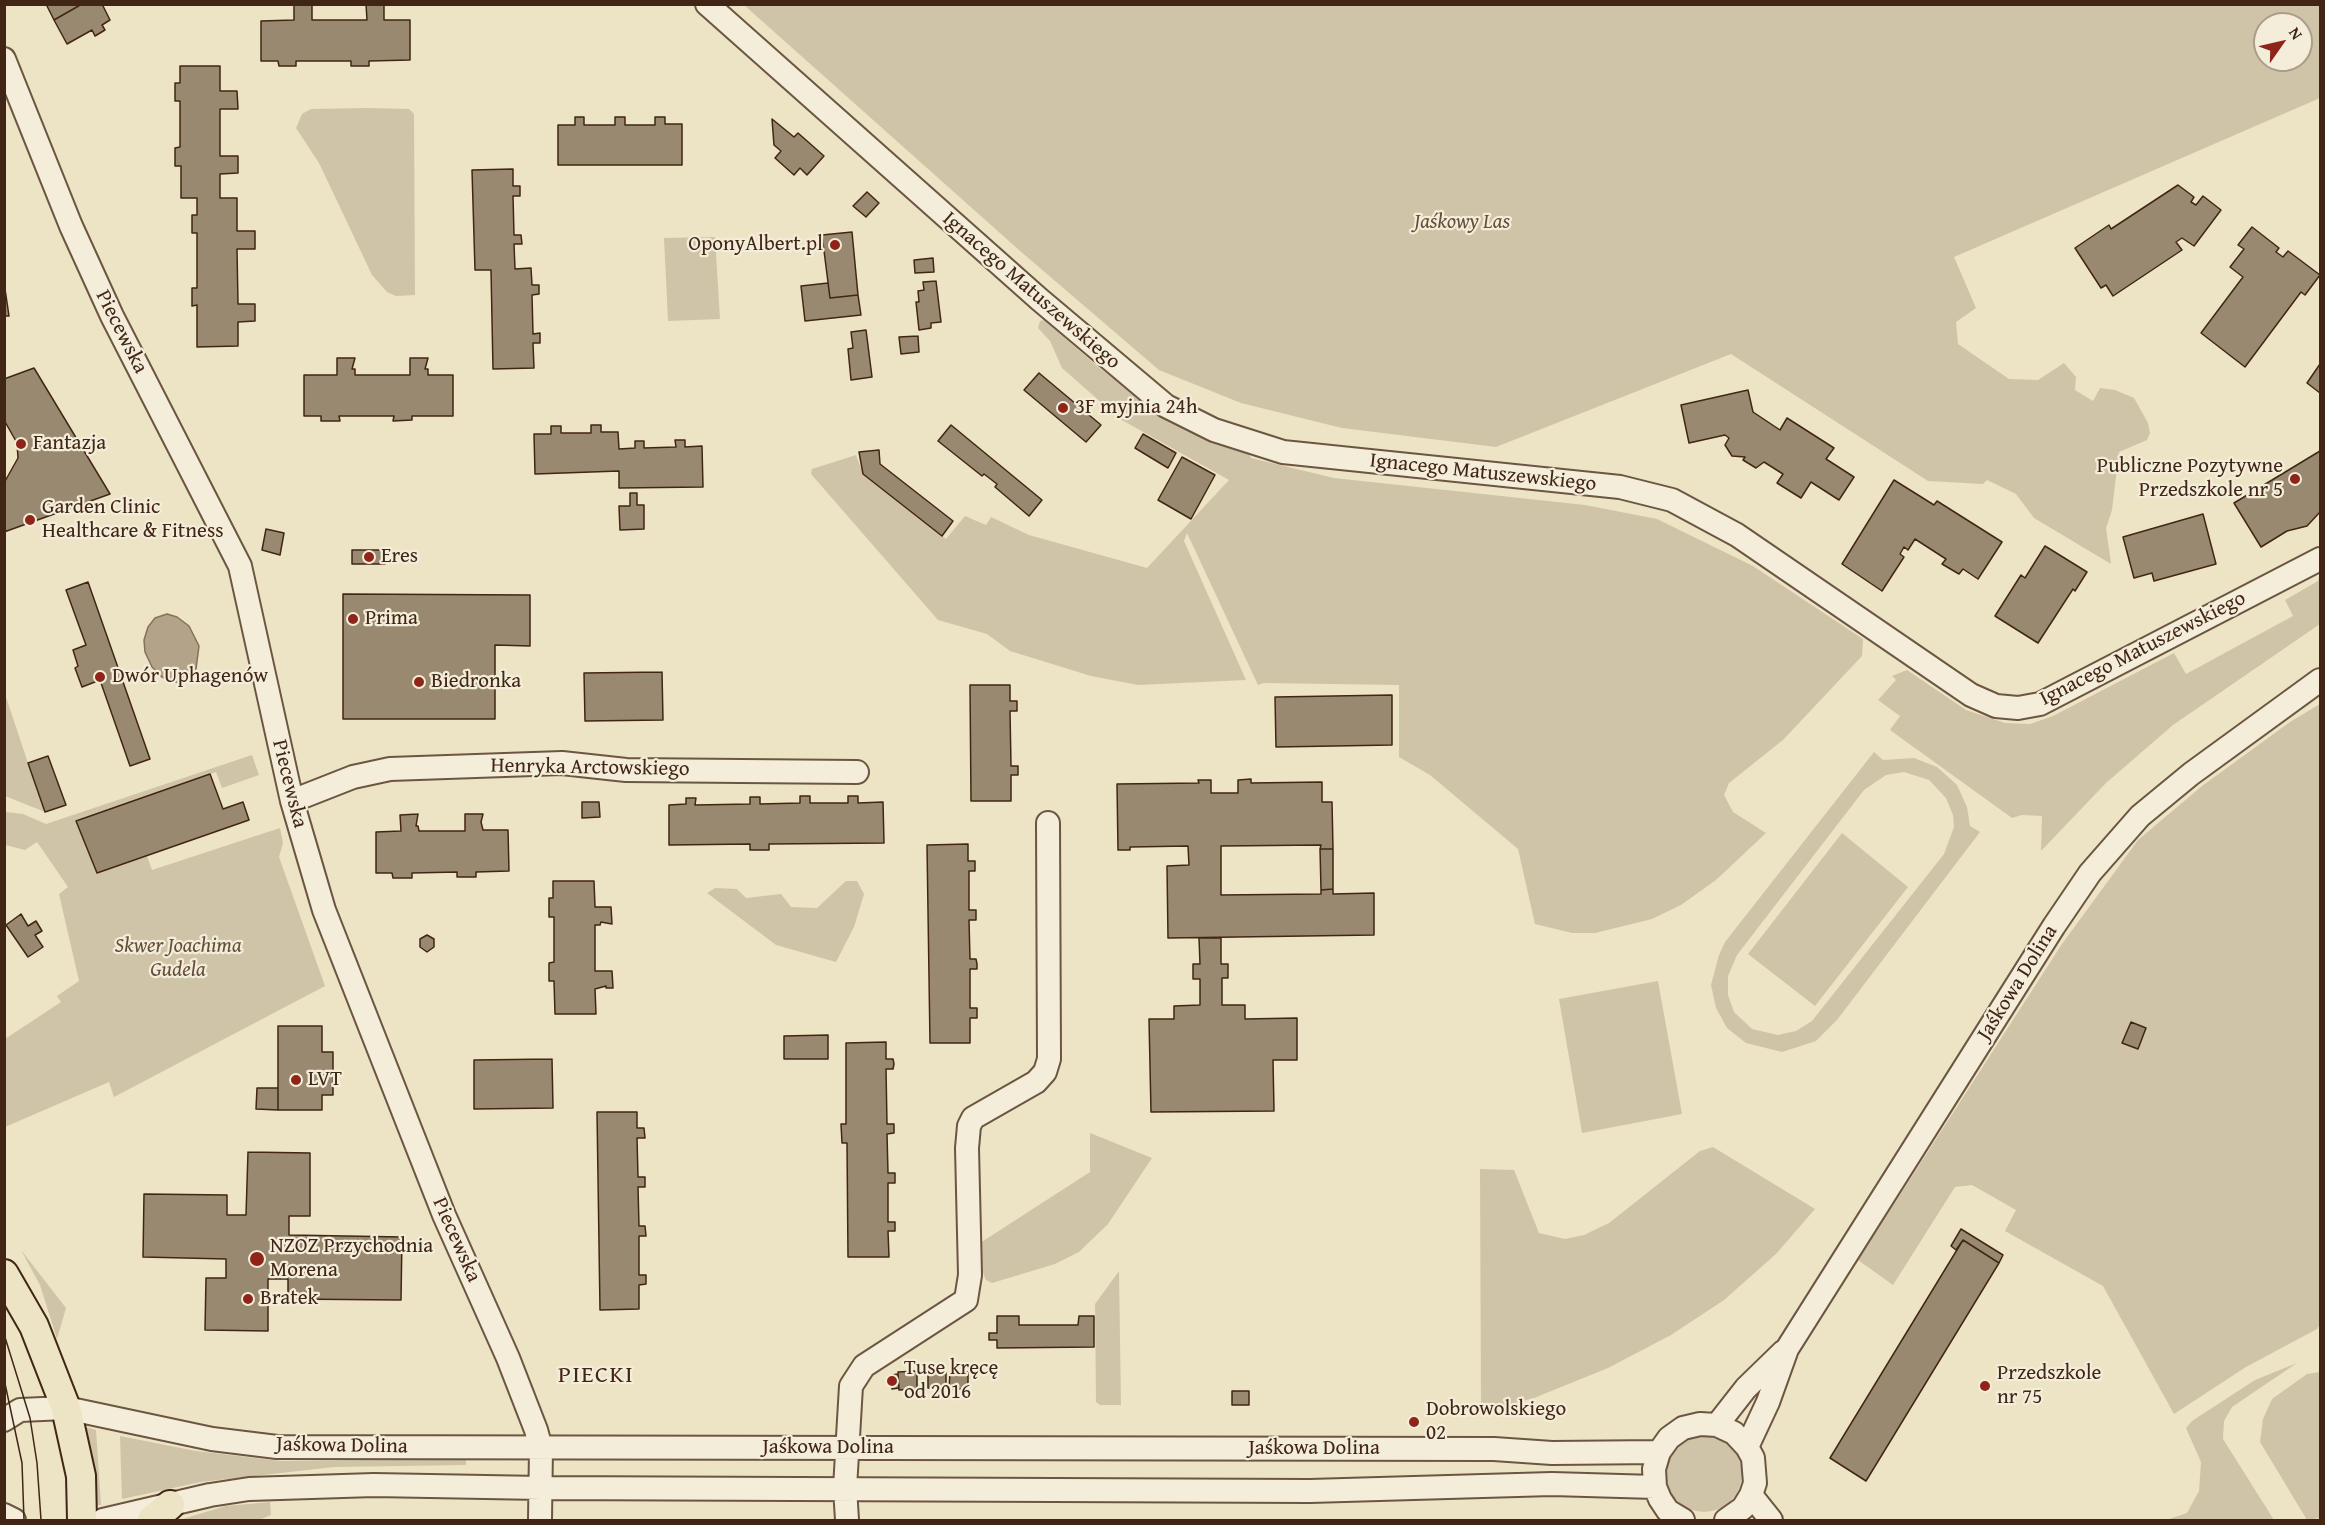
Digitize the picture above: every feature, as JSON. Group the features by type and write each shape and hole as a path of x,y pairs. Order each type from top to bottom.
{"main road":[{"path":"4,1274 34,1326 66,1408 81,1476 82,1521"}],"street":[{"name":"Ignacego Matuszewskiego","path":"707,4 1145,391 1186,417 1241,440 1283,452 1620,487 1672,500 1737,535 1971,695 1996,706 2018,708 2040,704 2320,559"},
{"name":"Piecewska","path":"4,59 71,226 112,316 240,566 292,801 324,910 444,1215 508,1358 541,1448 540,1521"},
{"name":"Jaśkowa Dolina","path":"1747,1447 1768,1402 1787,1349 2047,936 2090,873 2140,816 2191,774 2320,680"},
{"name":"Henryka Arctowskiego","path":"292,801 353,777 390,769 562,763 626,770 857,772"},
{"path":"847,1521 846,1447 851,1386 856,1375 880,1354 966,1300 970,1275 967,1148 969,1126 973,1118 1036,1082 1045,1072 1049,1059 1048,823"},
{"name":"Jaśkowa Dolina","path":"1717,1425 1746,1388 1787,1349"},
{"name":"Jaśkowa Dolina","path":"4,1420 20,1410 66,1408 212,1439 277,1447 1494,1449 1552,1454 1659,1452"},
{"path":"1683,1521 1668,1511 1655,1487 1654,1469 1659,1452 1669,1438 1683,1428 1700,1424 1717,1425 1734,1433 1747,1447 1755,1471 1751,1496 1743,1508 1726,1521"},
{"name":"Jaśkowa Dolina","path":"103,1521 161,1513 249,1489 374,1485 541,1488 1310,1491 1552,1484 1655,1487"},
{"path":"1751,1496 1771,1521"},
{"path":"4,1515 14,1521"}],"green space":[{"name":"Jaśkowy Las","path":"744,5 2320,5 2320,98 1954,257 1976,308 1956,322 1958,344 2009,379 2038,380 2064,363 2076,377 2075,390 2093,401 2100,388 2115,390 2134,398 2148,423 2150,433 2147,440 2119,452 2112,510 2106,528 2111,564 2034,518 2016,494 1987,480 1983,484 1928,481 1731,354 1496,447 1342,428 1241,403 1159,370 1019,250"},
{"path":"311,109 409,109 414,114 415,295 396,296 387,292 372,275 319,163 296,128 302,114"},
{"path":"715,237 720,319 668,321 664,238"},
{"path":"1044,320 1097,366 1166,418 1193,433 1249,454 1251,458 1334,478 1585,505 1657,519 1753,566 1863,639 1862,656 1783,740 1729,783 1724,795 1733,812 1766,833 1716,880 1681,905 1652,919 1595,933 1572,933 1535,924 1518,849 1430,775 1399,757 1399,685 1264,683 1258,685 1187,533 1184,541 1246,680 1138,685 1091,676 1010,651 987,634 938,620 811,474 812,469 856,455 863,474 946,539 965,516 986,525 991,517 1029,535 1147,568 1229,480 1120,419 1062,368 1050,341 1038,328 1040,321"},
{"path":"2320,574 2320,624 2173,725 2106,783 2041,851 2042,816 2022,815 2012,818 1890,730 1900,716 1878,700 1896,680 1892,676 1907,670 1966,710 2005,723 2030,724 2053,716 2174,653 2186,674 2293,616 2285,600 2318,581"},
{"path":"5,694 28,763 45,812 5,796"},
{"path":"2320,704 2320,1324 2317,1329 2246,1367 2174,1414 2103,1286 2005,1231 2016,1210 1972,1185 1955,1187 1893,1285 1858,1260 2062,944 2138,840 2202,786 2290,722"},
{"path":"1874,752 1883,760 1914,758 1937,767 1957,785 1967,807 1970,826 1980,832 1837,1020 1816,1041 1782,1052 1746,1043 1727,1028 1716,1008 1711,985 1725,942","holes":["1904,772 1929,780 1946,798 1953,815 1954,827 1944,854 1812,1021 1796,1031 1778,1035 1752,1029 1734,1012 1728,995 1728,976 1737,955 1864,790 1886,775"]},
{"name":"Skwer Joachima Gudela","path":"252,755 259,775 222,788 216,772 76,822 97,873 147,856 152,870 280,828 283,843 279,857 325,986 114,1097 109,1082 5,1127 5,1039 61,1002 57,996 79,981 59,894 68,887 37,842 25,850 5,845 5,812 23,814 46,824"},
{"path":"1842,833 1908,887 1815,1006 1748,954"},
{"path":"846,881 857,881 864,894 854,927 836,962 776,945 707,893 715,888 737,889 746,898 781,894 791,907 817,908"},
{"path":"1658,981 1682,1114 1582,1133 1559,999"},
{"path":"1090,1133 1152,1158 1108,1224 1079,1252 1055,1264 992,1283 986,1280 982,1270 978,1271 977,1245 1090,1172"},
{"path":"1713,1147 1815,1209 1776,1254 1724,1300 1671,1335 1608,1368 1534,1398 1503,1406 1481,1405 1480,1169 1514,1170 1539,1233 1565,1239 1584,1235 1609,1223 1700,1151"},
{"path":"21,1250 66,1308 57,1339 40,1285"},
{"path":"1119,1271 1121,1405 1100,1405 1096,1402 1095,1304"},
{"path":"2297,1363 2232,1407 2224,1421 2223,1439 2274,1520 2166,1520 2187,1513 2199,1491 2201,1462 2186,1428 2192,1421 2255,1380"},
{"path":"2320,1372 2320,1518 2307,1520 2260,1442 2263,1419 2272,1399 2307,1374"},
{"path":"86,1427 96,1430 101,1505 97,1505"},
{"path":"120,1436 196,1451 281,1461 466,1459 466,1465 334,1467 201,1482 122,1499"},
{"path":"1704,1436 1719,1439 1731,1447 1739,1459 1742,1474 1739,1489 1731,1501 1719,1509 1704,1512 1689,1509 1677,1501 1669,1489 1666,1474 1669,1459 1677,1447 1689,1439"},
{"path":"270,1502 271,1515 259,1520 179,1520 226,1506"}],"shaded area":[{"path":"167,614 177,617 189,626 199,646 196,669 182,682 173,682 162,677 152,667 145,652 144,640 148,627 155,618"}],"building":[{"path":"50,4 82,4 54,20 47,6"},
{"path":"82,4 102,4 110,20 102,25 105,30 95,36 92,30 67,44 54,20"},
{"path":"294,4 312,4 312,20 367,20 366,4 384,4 384,20 410,20 410,60 369,61 369,66 351,66 351,61 296,61 296,66 279,66 278,61 261,61 261,21 294,20"},
{"path":"180,66 220,66 220,91 237,91 238,109 220,109 220,156 238,156 238,173 220,174 220,198 237,198 237,231 255,231 255,249 237,249 238,304 255,304 255,321 238,322 238,346 197,347 197,305 192,306 192,288 197,288 197,233 192,233 192,215 197,215 197,198 181,198 181,166 175,166 175,148 180,147 180,101 175,101 175,83 180,83"},
{"path":"575,117 584,117 584,125 615,125 615,117 625,117 625,125 655,125 655,117 665,117 665,124 682,124 682,165 558,165 558,125 575,125"},
{"path":"772,119 794,137 798,133 824,156 807,175 800,168 794,175 775,158 781,151 774,145"},
{"path":"513,169 513,186 520,186 520,196 513,196 514,235 521,235 522,244 514,244 515,269 531,268 532,285 539,285 539,294 532,295 533,334 540,333 540,343 533,343 534,368 493,369 491,270 475,270 472,170"},
{"path":"2178,185 2194,197 2191,202 2196,205 2203,196 2221,210 2194,246 2182,238 2176,242 2182,250 2113,296 2106,285 2101,288 2075,248 2109,225 2111,229"},
{"path":"867,192 879,203 866,217 853,206"},
{"path":"2252,227 2279,248 2276,252 2283,257 2288,251 2320,275 2305,295 2301,292 2245,367 2201,333 2243,277 2230,267 2244,249 2238,245"},
{"path":"852,232 858,295 830,298 822,235"},
{"path":"933,258 934,272 915,273 914,260"},
{"path":"936,281 941,322 931,323 931,328 919,330 916,302 919,302 918,291 924,290 923,282"},
{"path":"4,282 9,316 5,316 4,329"},
{"path":"828,283 830,298 858,295 861,315 805,321 801,286"},
{"path":"866,330 872,377 851,380 848,349 853,348 851,332"},
{"path":"918,336 919,352 901,354 899,337"},
{"path":"337,358 355,358 352,369 355,369 355,375 410,375 410,358 428,358 425,369 428,369 428,375 453,375 453,416 412,416 412,420 393,421 394,416 339,416 340,421 321,421 321,416 304,416 304,375 337,375"},
{"path":"2320,364 2320,393 2307,383"},
{"path":"34,368 110,494 4,532 4,483 18,458 17,443 4,420 4,379"},
{"name":"3F myjnia 24h","path":"1039,373 1101,425 1086,442 1024,390"},
{"path":"1748,390 1753,412 1780,430 1787,418 1834,448 1826,459 1854,477 1839,500 1811,482 1801,498 1777,483 1783,474 1764,462 1756,468 1743,460 1745,457 1732,456 1725,445 1729,438 1725,435 1689,443 1681,405"},
{"path":"591,425 601,425 601,432 618,432 619,449 635,448 635,441 644,441 644,448 676,447 675,440 685,440 685,447 702,446 703,487 619,488 619,471 535,474 534,434 551,434 551,426 561,426 561,433 591,433"},
{"path":"951,425 1042,500 1029,516 995,487 997,484 984,474 982,476 938,441"},
{"path":"1143,434 1176,453 1168,468 1135,448"},
{"path":"879,450 880,464 953,521 942,536 863,474 859,452"},
{"name":"Publiczne Pozytywne Przedszkole nr 5","path":"2320,451 2320,512 2307,526 2287,531 2261,547 2234,503"},
{"path":"1182,457 1215,475 1191,519 1158,500"},
{"path":"1894,480 1934,505 1937,501 2002,542 1978,579 1963,569 1959,574 1942,564 1946,559 1915,539 1908,550 1904,547 1900,554 1904,557 1882,591 1842,564"},
{"path":"630,493 637,493 637,505 644,505 644,529 620,530 619,506 630,506"},
{"path":"2203,514 2216,564 2154,581 2152,573 2134,578 2123,537"},
{"path":"266,529 284,533 280,555 262,550"},
{"path":"2045,546 2087,572 2075,591 2073,589 2038,643 1995,616 2021,575 2025,578"},
{"name":"Eres","path":"352,550 385,550 385,564 352,564"},
{"name":"Dwór Uphagenów","path":"88,582 150,759 130,766 100,680 82,687 75,668 78,666 73,650 86,645 66,590"},
{"name":"Biedronka","path":"343,594 530,595 530,646 495,645 495,719 343,719"},
{"path":"662,672 663,720 585,721 584,673"},
{"path":"970,685 1010,685 1010,701 1017,701 1017,711 1010,711 1011,766 1018,766 1018,775 1011,775 1011,801 971,801"},
{"path":"1392,695 1392,745 1276,747 1275,697"},
{"path":"48,756 66,805 45,812 28,763"},
{"path":"210,774 223,809 243,802 249,820 97,873 76,821"},
{"path":"1251,779 1251,783 1322,782 1322,802 1332,802 1333,849 1320,849 1321,845 1221,846 1221,895 1321,894 1321,890 1333,889 1333,894 1374,893 1374,935 1168,938 1167,866 1189,865 1188,846 1130,847 1130,850 1118,850 1117,784 1199,783 1198,780 1211,780 1211,793 1238,793 1238,780"},
{"path":"800,796 810,796 810,803 848,803 848,796 858,796 858,803 883,802 884,843 769,844 769,850 750,850 750,844 669,845 669,805 686,804 686,798 696,798 695,805 750,804 750,797 760,797 760,804 800,803"},
{"path":"582,802 599,802 600,817 582,818"},
{"path":"418,814 416,826 419,831 465,831 465,814 483,814 481,822 483,830 508,830 509,871 476,872 476,877 457,877 457,872 412,873 412,878 393,878 392,873 376,873 376,832 401,831 400,815"},
{"path":"968,844 968,861 975,861 975,871 969,871 969,910 976,910 976,920 969,920 970,959 976,959 977,964 977,969 970,969 970,1008 977,1008 977,1018 970,1018 970,1043 930,1043 927,845"},
{"path":"1320,849 1333,849 1333,889 1321,890"},
{"path":"553,881 594,881 595,907 611,907 612,924 601,922 600,925 595,925 595,971 612,971 613,988 606,988 606,986 595,989 596,1014 555,1014 554,981 549,981 549,963 554,962 554,917 549,917 549,898 553,898"},
{"path":"21,914 28,926 36,921 42,931 35,935 43,947 28,957 6,925"},
{"path":"427,935 434,939 434,947 427,952 420,947 420,939"},
{"path":"1199,938 1221,938 1221,964 1228,964 1228,978 1222,978 1222,1005 1245,1005 1245,1019 1297,1018 1297,1060 1273,1060 1274,1111 1151,1112 1149,1019 1174,1019 1174,1006 1200,1005 1200,979 1193,979 1193,964 1200,964"},
{"path":"2131,1022 2146,1028 2138,1049 2122,1043"},
{"path":"278,1026 322,1026 322,1052 333,1052 333,1095 322,1095 322,1110 278,1110"},
{"path":"828,1035 828,1059 784,1059 784,1036"},
{"path":"886,1042 886,1059 893,1059 894,1064 893,1069 886,1069 887,1124 894,1124 894,1133 887,1134 888,1173 895,1173 895,1183 888,1183 888,1222 895,1222 895,1231 888,1231 889,1257 848,1257 847,1143 842,1143 841,1124 846,1124 846,1043"},
{"path":"552,1059 553,1108 474,1109 474,1060"},
{"path":"257,1088 278,1088 278,1110 256,1109"},
{"path":"597,1112 637,1112 637,1128 644,1128 645,1138 637,1138 638,1177 645,1177 645,1187 638,1187 639,1226 645,1226 646,1236 639,1236 639,1275 646,1275 646,1284 639,1285 639,1309 600,1310"},
{"path":"248,1152 310,1153 310,1216 289,1216 289,1235 402,1237 401,1300 288,1299 288,1279 268,1279 268,1331 205,1330 206,1278 226,1278 226,1259 143,1257 144,1194 227,1195 227,1215 246,1215"},
{"path":"1961,1229 2003,1255 1999,1263 1963,1240 1956,1250 1951,1246"},
{"path":"1963,1240 1999,1263 1866,1481 1830,1458"},
{"path":"997,1316 1019,1316 1019,1325 1078,1325 1079,1316 1094,1316 1094,1347 997,1348 997,1340 989,1340 989,1333 997,1333"},
{"path":"917,1371 917,1389 899,1390 898,1372"},
{"path":"928,1372 946,1372 946,1388 928,1388"},
{"path":"950,1372 968,1372 968,1389 949,1389"},
{"path":"898,1374 899,1388 892,1389 892,1375"},
{"path":"1232,1391 1249,1391 1249,1405 1232,1405"}],"tram line":[{"path":"4,1334 30,1418 37,1463 41,1520"},
{"path":"4,1379 22,1463 24,1520"}],"place":[{"name":"OponyAlbert.pl","path":"835,245"},
{"name":"3F myjnia 24h","path":"1063,408"},
{"name":"Fantazja","path":"21,444"},
{"name":"Publiczne Pozytywne Przedszkole nr 5","path":"2295,479"},
{"name":"Garden Clinic Healthcare & Fitness","path":"30,520"},
{"name":"Eres","path":"369,557"},
{"name":"Prima","path":"353,619"},
{"name":"Dwór Uphagenów","path":"100,677"},
{"name":"Biedronka","path":"419,682"},
{"name":"LVT","path":"296,1080"},
{"name":"NZOZ Przychodnia Morena","path":"257,1259"},
{"name":"Bratek","path":"248,1299"},
{"name":"Tuse kręcę od 2016","path":"892,1381"},
{"name":"Przedszkole nr 75","path":"1985,1386"},
{"name":"Dobrowolskiego 02","path":"1414,1422"}],"district":[{"name":"PIECKI","path":"596,1376"}]}
